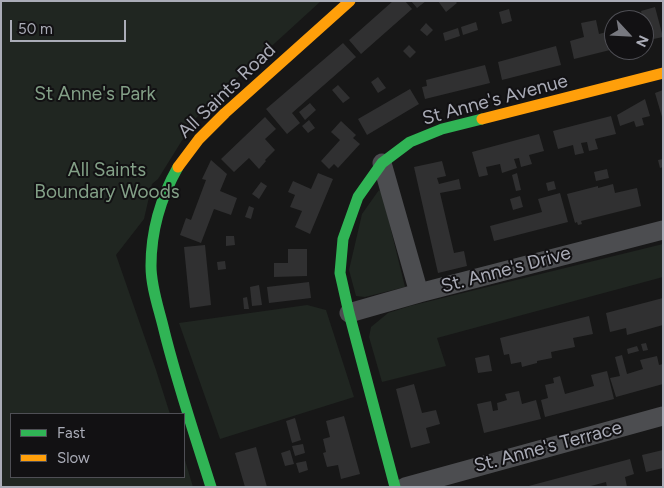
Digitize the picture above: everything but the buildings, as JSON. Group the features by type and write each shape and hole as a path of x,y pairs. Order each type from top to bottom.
{"street":[{"name":"All Saints Road","path":"211,487 166,339 151,276 152,249 157,215 168,184 179,164 198,140 236,102 350,1"},
{"name":"St Anne's Avenue","path":"395,487 340,273 343,239 358,198 382,163 410,142 442,129 663,73"},
{"path":"382,163 419,293"},
{"name":"St. Anne's Drive","path":"349,313 663,230"},
{"name":"St. Anne's Terrace","path":"404,487 663,416"}],"green space":[{"name":"St Anne's Park","path":"1,1 321,1 196,118 158,179 152,184 144,219 116,255 170,413 10,413 10,478 185,478 185,460 193,487 1,487"},
{"path":"379,190 382,193 405,287 365,297 356,296 349,270 362,214"},
{"path":"663,244 663,277 437,338 446,366 382,382 369,337 371,327 388,313"},
{"path":"307,305 326,310 354,397 220,439 179,323"}],"traffic: fast":[{"path":"395,487 340,273 343,239 358,197 382,163 410,142 442,129 482,119"},
{"path":"178,167 158,215 151,253 151,274 174,366 211,487"}],"traffic: slow":[{"path":"178,167 199,139 225,113 350,1"},
{"path":"482,119 663,73"}],"park label":[{"name":"All Saints Boundary Woods","path":"107,181"}]}
